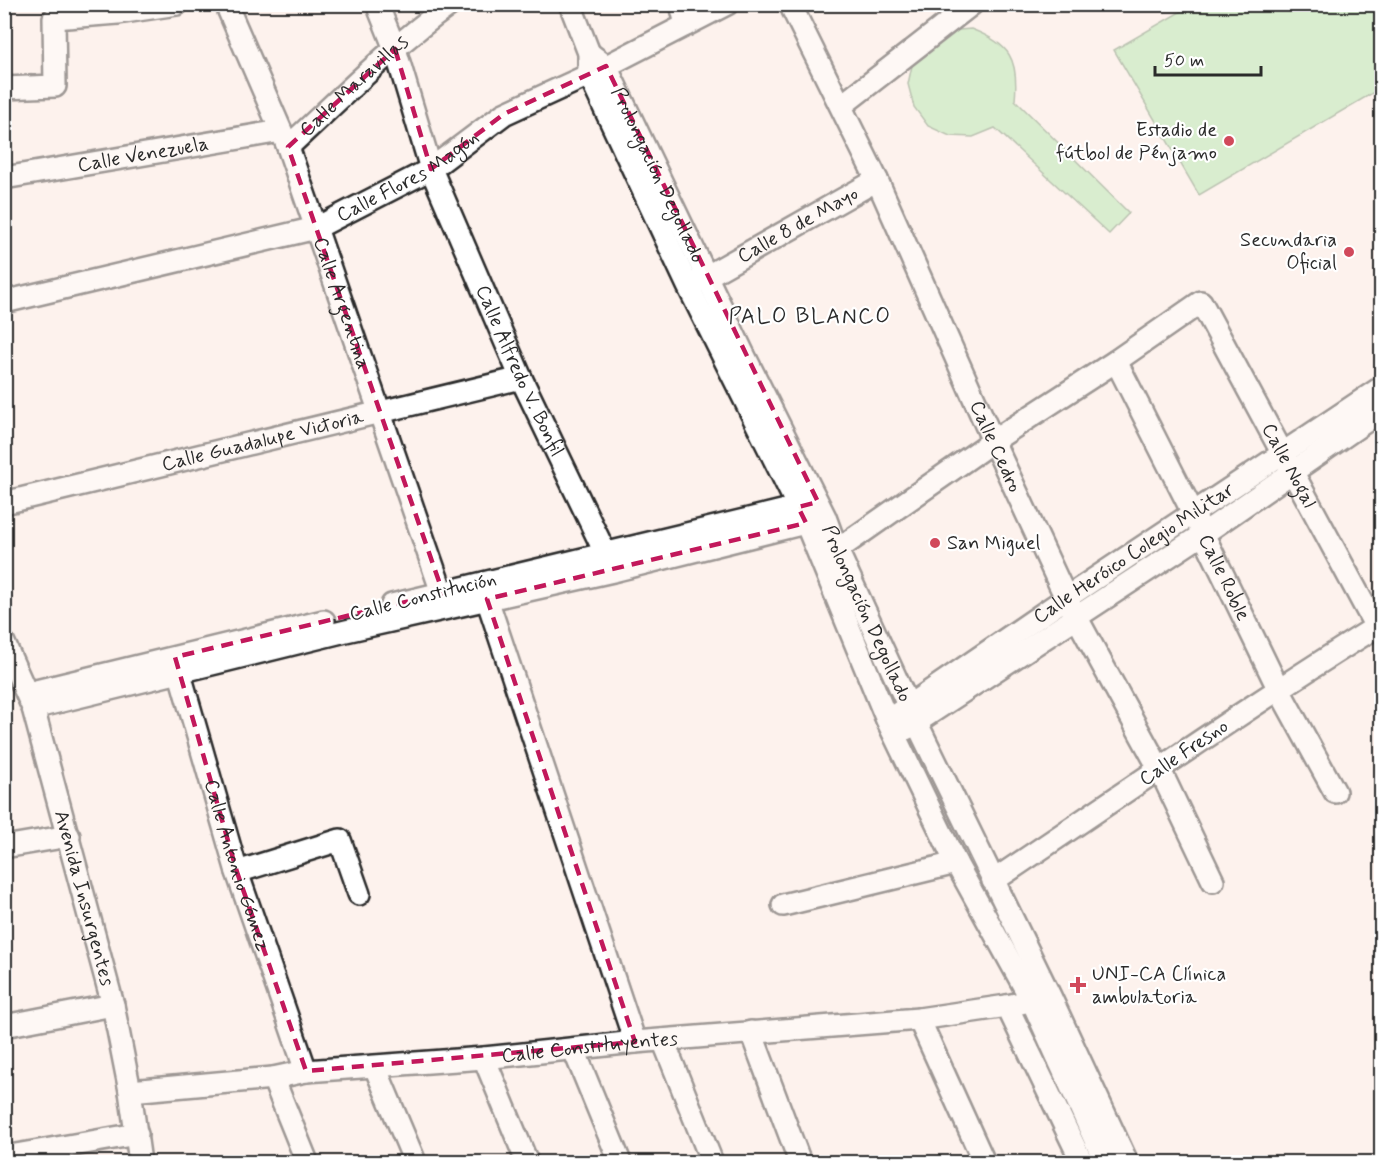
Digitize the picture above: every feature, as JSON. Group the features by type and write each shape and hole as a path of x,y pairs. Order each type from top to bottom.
{"street":[{"path":"4,88 55,86 54,18 118,8 177,4"},
{"name":"Calle Argentina","path":"226,4 285,139 445,600"},
{"name":"Calle Alfredo V. Bonfil","path":"377,4 395,49 431,169 521,378 610,562"},
{"name":"Calle Maravillas","path":"285,139 427,21 451,4"},
{"path":"570,4 597,70"},
{"path":"681,4 686,25"},
{"name":"Calle Flores Magón","path":"4,302 316,228 431,169 504,114 727,4"},
{"name":"Calle Cedro","path":"790,4 878,180 993,441 1066,598 1160,770 1214,881"},
{"path":"841,106 972,4"},
{"name":"Prolongación Degollado","path":"597,70 707,277 812,512 891,728 956,863 1041,999 1127,1162"},
{"name":"Prolongación Degollado","path":"597,70 688,286 812,512 837,550 993,881 1105,1162"},
{"name":"Calle Venezuela","path":"4,178 285,139"},
{"name":"Calle 8 de Mayo","path":"688,286 878,180"},
{"name":"Calle Nogal","path":"1116,361 1201,302 1376,627"},
{"path":"837,550 993,441 1116,361"},
{"name":"Calle Roble","path":"1116,361 1278,688 1335,792"},
{"name":"Calle Guadalupe Victoria","path":"4,503 521,378"},
{"name":"Calle Heróico Colegio Militar","path":"913,714 1066,598 1382,387"},
{"name":"Calle Heróico Colegio Militar","path":"891,728 1077,616 1203,534 1382,410"},
{"name":"Calle Constitución","path":"31,700 812,512"},
{"name":"Calle Constitución","path":"445,600 487,600 610,562"},
{"name":"Calle Constitución","path":"487,600 635,1042"},
{"name":"Calle Fresno","path":"993,881 1278,688 1376,627"},
{"name":"Avenida Insurgentes","path":"4,643 31,700 69,836 113,1005 130,1091 140,1162"},
{"name":"Calle Antonio Gómez","path":"178,665 237,872 306,1071"},
{"path":"4,847 69,836"},
{"path":"237,872 340,840 359,894"},
{"path":"783,904 956,863"},
{"name":"Calle Constituyentes","path":"130,1091 273,1078 306,1071 484,1058 635,1042 919,1019 1041,999"},
{"path":"4,1026 113,1005"},
{"path":"1007,1006 1082,1162"},
{"path":"919,1019 984,1162"},
{"path":"751,1032 800,1162"},
{"path":"663,1040 712,1162"},
{"path":"574,1050 620,1162"},
{"path":"484,1058 527,1162"},
{"path":"375,1067 415,1162"},
{"path":"273,1078 307,1162"},
{"path":"4,1157 136,1134"}],"highlighted area":[{"path":"395,49 431,169 504,114 606,66 818,502 798,507 806,523 487,599 635,1042 306,1071 237,872 175,657 443,593 288,147"}],"green space":[{"name":"Estadio de fútbol de Pénjamo","path":"1192,5 1381,5 1381,88 1199,195 1114,50"},
{"path":"971,29 995,41 1009,55 1015,74 1015,100 1129,213 1109,234 995,128 973,137 950,136 928,126 914,107 908,84 913,61 947,31"}],"place":[{"name":"Estadio de fútbol de Pénjamo","path":"1229,141"},
{"name":"Secundaria Oficial","path":"1349,252"},
{"name":"San Miguel","path":"935,543"},
{"name":"UNI-CA Clínica ambulatoria","path":"1078,985"}],"district":[{"name":"PALO BLANCO","path":"810,317"}]}
